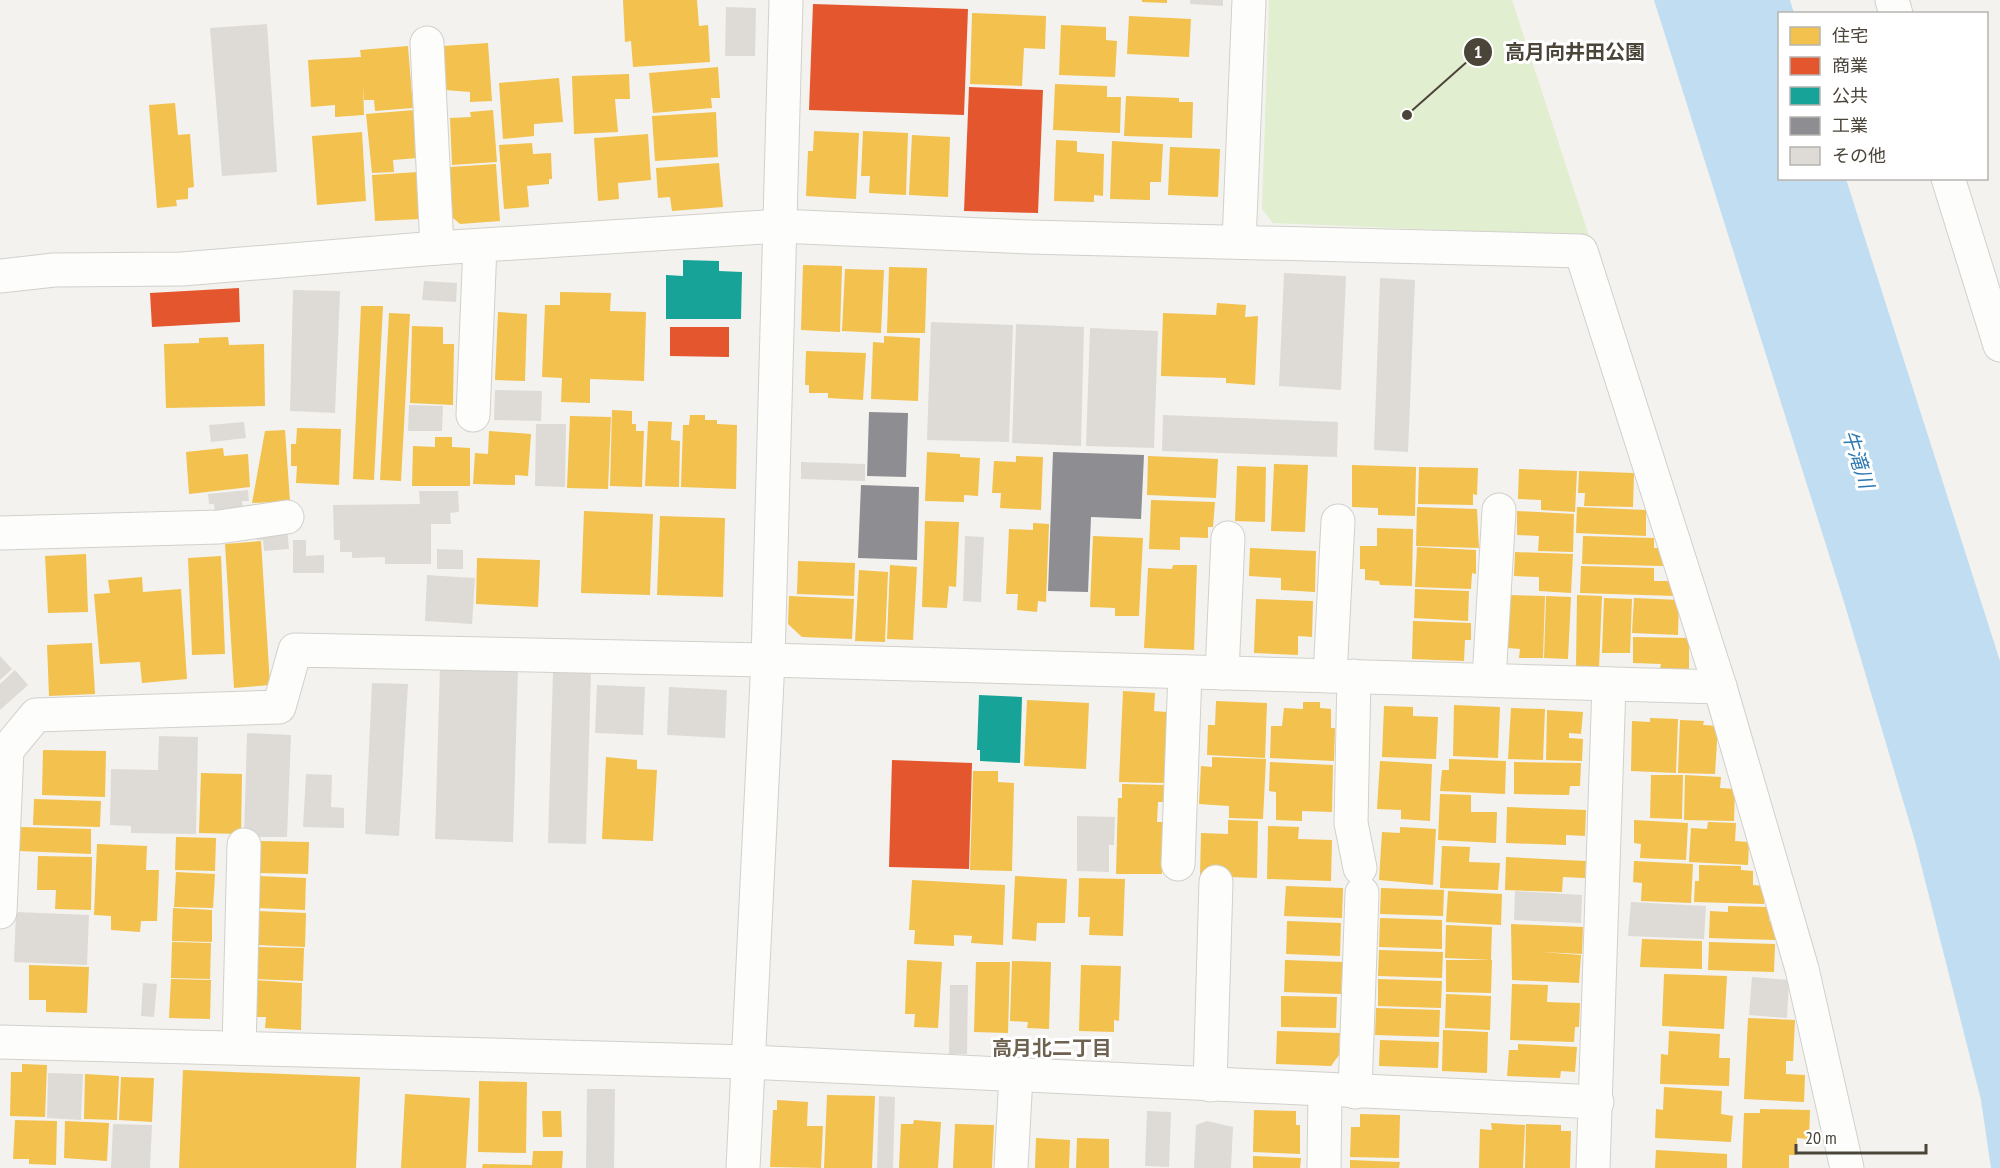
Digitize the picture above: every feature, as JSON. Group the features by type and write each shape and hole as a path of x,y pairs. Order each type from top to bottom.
{"street":[{"path":"744,1168 768,660 778,226 786,0"},
{"path":"1239,242 1249,0"},
{"path":"427,43 437,248"},
{"path":"1949,180 2000,345"},
{"path":"0,276 54,270 182,269 437,248 778,226 1029,237 1581,251 1720,687 1802,969 1847,1168"},
{"path":"473,415 480,246"},
{"path":"1489,680 1499,510"},
{"path":"0,532 219,527 287,517"},
{"path":"1324,1168 1340,1092 1361,881 1352,823 1342,676 1338,521"},
{"path":"1222,673 1228,538"},
{"path":"0,547 0,553"},
{"path":"0,912 1,843 7,750 36,715 279,707 295,650 768,660 1720,687"},
{"path":"1178,864 1185,672"},
{"path":"1593,1168 1597,1102 1608,684"},
{"path":"239,1048 244,846"},
{"path":"1210,1085 1216,882"},
{"path":"0,1042 749,1062 1340,1092 1597,1102"},
{"path":"1011,1168 1016,1075"}],"green space":[{"path":"1269,0 1512,0 1589,236 1273,223 1262,209"}],"water":[{"name":"牛滝川","path":"1654,0 1790,0 1794,12 1778,12 1778,180 1846,180 2000,661 2000,1168 1991,1168 1981,1100 1915,841 1844,602"}],"building: 住宅":[{"path":"623,0 697,0 699,26 708,25 710,62 633,67 631,41 625,42"},
{"path":"1142,0 1167,0 1167,3 1142,2"},
{"path":"972,13 1046,16 1045,49 1024,48 1022,86 970,84"},
{"path":"1129,16 1191,19 1189,57 1127,54"},
{"path":"1061,25 1106,27 1106,40 1117,41 1115,77 1059,75"},
{"path":"488,43 492,101 470,102 470,92 445,90 443,46"},
{"path":"408,46 413,108 375,111 374,100 364,100 363,85 364,115 335,117 335,105 311,107 308,60 361,57 360,50"},
{"path":"718,67 720,98 711,98 712,108 653,113 649,73"},
{"path":"629,74 630,99 615,99 618,132 574,134 572,76"},
{"path":"559,78 563,122 534,124 534,136 503,139 499,83"},
{"path":"1055,84 1107,86 1107,97 1121,97 1120,133 1053,130"},
{"path":"1126,96 1179,98 1179,102 1193,102 1192,138 1124,136"},
{"path":"175,103 178,135 190,134 194,187 188,188 188,199 176,200 177,206 157,208 149,105"},
{"path":"414,110 418,158 393,160 394,172 372,173 366,114"},
{"path":"493,110 497,162 452,165 450,118 471,117 470,112"},
{"path":"716,112 718,157 655,161 652,116"},
{"path":"814,131 859,133 856,199 806,196 808,151 813,151"},
{"path":"863,131 908,133 906,195 869,193 870,176 861,176"},
{"path":"362,132 366,201 317,205 312,136"},
{"path":"648,134 651,180 618,183 619,199 598,201 594,138"},
{"path":"912,135 950,137 948,197 909,195"},
{"path":"1056,140 1077,141 1077,152 1104,154 1103,196 1094,195 1094,202 1054,201"},
{"path":"1112,141 1163,144 1161,182 1150,182 1150,200 1110,199"},
{"path":"532,143 533,154 551,153 552,179 549,179 549,184 527,186 529,207 504,209 499,145"},
{"path":"1170,147 1220,149 1218,197 1168,195"},
{"path":"719,163 723,207 672,211 670,197 658,198 656,168"},
{"path":"496,164 500,221 460,224 453,218 449,167"},
{"path":"418,172 421,219 375,221 372,175"},
{"path":"803,265 842,266 840,332 801,330"},
{"path":"889,267 927,268 925,333 887,333"},
{"path":"845,269 884,270 881,333 842,331"},
{"path":"560,292 611,293 610,311 646,312 644,381 590,379 590,403 561,402 562,378 542,377 545,305 560,305"},
{"path":"1217,303 1246,305 1245,317 1258,316 1255,385 1226,383 1226,378 1161,376 1163,313 1216,315"},
{"path":"361,306 383,306 374,480 353,479"},
{"path":"498,312 527,314 525,381 495,380"},
{"path":"389,313 410,314 401,481 380,480"},
{"path":"412,326 443,327 443,344 454,344 453,405 410,403"},
{"path":"884,336 920,338 918,401 871,399 873,342 884,343"},
{"path":"228,337 229,345 264,344 265,406 166,408 164,344 199,343 199,338"},
{"path":"806,351 866,353 863,400 828,398 828,393 809,393 809,385 805,385"},
{"path":"612,410 632,411 632,424 636,424 636,431 644,431 642,487 610,486"},
{"path":"690,415 705,415 705,420 717,420 717,424 737,425 736,489 681,487 683,425 689,425"},
{"path":"570,416 611,417 608,489 567,488"},
{"path":"648,421 672,422 671,440 680,441 679,487 645,486"},
{"path":"297,428 341,429 339,485 296,483 297,466 291,466 291,444 296,444"},
{"path":"285,430 290,501 252,503 265,431"},
{"path":"489,431 531,434 528,476 515,475 515,485 473,484 475,453 488,454"},
{"path":"435,437 452,437 452,447 470,448 470,486 412,486 413,446 435,447"},
{"path":"223,448 224,456 248,454 250,487 189,494 186,452"},
{"path":"927,452 980,458 978,496 964,495 964,502 925,501"},
{"path":"1016,456 1043,457 1041,510 1000,508 1001,493 992,493 994,461 1016,462"},
{"path":"1148,456 1218,459 1216,498 1147,495"},
{"path":"1274,464 1308,465 1305,532 1271,531"},
{"path":"1352,465 1416,467 1415,516 1378,515 1378,508 1352,507"},
{"path":"1237,466 1266,467 1265,522 1235,521"},
{"path":"1419,467 1478,468 1477,495 1473,494 1473,505 1418,504"},
{"path":"1519,469 1577,471 1575,512 1541,510 1541,500 1518,499"},
{"path":"1579,471 1634,473 1633,507 1584,506 1585,493 1578,493"},
{"path":"1151,500 1215,502 1213,527 1208,527 1208,538 1180,537 1180,550 1149,549"},
{"path":"1417,507 1477,509 1479,548 1416,546"},
{"path":"1577,507 1646,510 1646,536 1576,533"},
{"path":"584,511 653,514 650,595 581,593"},
{"path":"1517,511 1574,514 1573,552 1538,551 1539,536 1517,535"},
{"path":"660,516 725,518 723,597 657,595"},
{"path":"925,521 959,522 956,587 949,586 947,608 922,607"},
{"path":"1033,523 1049,524 1046,602 1038,601 1037,612 1017,610 1018,594 1006,594 1009,529 1033,530"},
{"path":"1377,528 1413,529 1412,586 1380,585 1379,581 1365,580 1365,569 1360,569 1360,546 1377,546"},
{"path":"1093,536 1143,538 1139,616 1115,616 1115,608 1090,607"},
{"path":"1583,536 1654,538 1654,548 1661,548 1663,566 1582,564"},
{"path":"261,541 270,685 234,688 225,544"},
{"path":"1417,547 1476,550 1476,574 1472,573 1471,589 1415,587"},
{"path":"1250,548 1316,551 1315,592 1281,590 1281,578 1249,576"},
{"path":"1515,552 1573,554 1571,593 1539,591 1539,577 1514,576"},
{"path":"86,554 88,612 48,613 45,556"},
{"path":"221,556 225,654 192,655 188,558"},
{"path":"477,558 540,560 538,607 476,604"},
{"path":"798,561 855,563 854,596 797,594"},
{"path":"890,565 917,567 913,640 887,639"},
{"path":"1173,565 1197,565 1194,650 1144,648 1148,568 1172,569"},
{"path":"1581,566 1654,568 1654,581 1671,581 1675,596 1580,593"},
{"path":"859,570 888,572 885,642 855,641"},
{"path":"142,577 143,592 181,589 187,679 142,683 140,662 100,664 94,594 110,593 108,580"},
{"path":"1415,589 1469,591 1468,621 1414,618"},
{"path":"1510,595 1545,596 1543,658 1519,658 1520,649 1508,648"},
{"path":"1577,595 1602,596 1599,668 1576,667"},
{"path":"789,596 854,599 852,639 802,637 788,624"},
{"path":"1546,596 1571,597 1568,659 1544,658"},
{"path":"1604,598 1632,599 1630,653 1602,653"},
{"path":"1634,598 1679,600 1678,635 1632,633"},
{"path":"1256,599 1313,601 1312,637 1298,636 1298,655 1254,653"},
{"path":"1413,621 1471,623 1471,640 1465,640 1464,661 1412,659"},
{"path":"1633,637 1689,638 1689,670 1660,669 1661,664 1633,663"},
{"path":"92,643 95,694 49,696 47,645"},
{"path":"1123,691 1155,693 1154,711 1167,712 1165,783 1119,782"},
{"path":"1027,700 1089,703 1086,769 1024,766"},
{"path":"1216,701 1267,703 1265,758 1207,755 1208,725 1215,725"},
{"path":"1303,702 1320,702 1320,708 1331,709 1331,728 1335,728 1334,761 1270,758 1271,726 1282,726 1284,708 1303,709"},
{"path":"1454,705 1500,707 1498,758 1453,756"},
{"path":"1384,706 1413,707 1413,716 1438,717 1436,759 1382,757"},
{"path":"1511,708 1545,709 1543,760 1508,759"},
{"path":"1547,710 1583,712 1581,734 1569,733 1569,738 1583,739 1582,761 1546,760"},
{"path":"1650,718 1678,719 1676,773 1631,771 1632,721 1650,722"},
{"path":"1680,720 1704,721 1703,725 1718,726 1715,774 1678,773"},
{"path":"43,750 106,751 105,797 42,795"},
{"path":"606,757 637,760 637,769 657,770 653,841 602,839"},
{"path":"1212,757 1266,759 1263,819 1229,818 1229,806 1199,804 1201,766 1212,767"},
{"path":"1449,759 1506,761 1505,794 1440,791 1442,770 1449,770"},
{"path":"1380,761 1432,764 1430,821 1401,819 1401,810 1377,809"},
{"path":"1270,762 1333,765 1332,812 1302,811 1302,821 1276,820 1276,792 1269,791"},
{"path":"1514,762 1581,763 1580,786 1570,786 1569,795 1514,794"},
{"path":"973,771 998,771 998,782 1014,783 1012,871 970,870"},
{"path":"201,773 242,774 241,834 199,833"},
{"path":"1651,775 1683,775 1682,819 1650,818"},
{"path":"1685,775 1721,777 1720,788 1735,789 1734,821 1684,820"},
{"path":"1122,784 1166,785 1165,802 1158,802 1157,822 1163,822 1162,874 1116,874 1118,798 1122,798"},
{"path":"1440,794 1471,795 1471,812 1497,812 1496,843 1438,840"},
{"path":"34,799 101,801 100,827 33,825"},
{"path":"1507,807 1586,810 1585,836 1566,835 1566,845 1506,843"},
{"path":"1228,820 1258,821 1257,878 1200,876 1201,833 1228,834"},
{"path":"1634,820 1688,823 1686,860 1640,858 1641,844 1634,843"},
{"path":"1708,822 1736,823 1735,841 1749,842 1748,865 1689,862 1691,828 1707,829"},
{"path":"1268,826 1299,827 1298,839 1332,840 1331,881 1267,879"},
{"path":"20,827 91,829 91,854 19,851"},
{"path":"1400,827 1436,829 1433,885 1379,880 1382,832 1400,833"},
{"path":"176,837 216,838 215,871 175,870"},
{"path":"259,841 309,842 308,874 258,873"},
{"path":"97,844 147,846 146,870 159,870 157,921 141,921 140,932 111,930 111,916 94,915"},
{"path":"1442,846 1470,847 1469,862 1500,863 1498,890 1440,888"},
{"path":"38,856 92,857 91,910 55,909 56,890 37,890"},
{"path":"1506,857 1586,861 1585,878 1563,877 1562,892 1505,890"},
{"path":"1634,861 1693,864 1691,903 1641,901 1642,883 1633,882"},
{"path":"1699,865 1741,866 1741,870 1753,871 1753,885 1765,886 1764,904 1694,902 1695,881 1699,881"},
{"path":"176,872 215,874 213,908 174,907"},
{"path":"259,876 306,878 305,910 257,908"},
{"path":"1015,876 1067,879 1065,923 1037,923 1036,941 1012,939"},
{"path":"1079,878 1125,879 1123,936 1089,935 1090,917 1078,917"},
{"path":"912,880 1005,885 1003,945 971,943 972,936 954,935 954,946 914,944 915,930 909,930"},
{"path":"1286,886 1343,888 1342,918 1284,916"},
{"path":"1381,888 1444,890 1443,916 1380,914"},
{"path":"1448,891 1502,894 1501,925 1446,922"},
{"path":"1728,906 1769,907 1769,921 1777,920 1776,940 1709,938 1710,911 1728,912"},
{"path":"173,908 212,910 212,942 172,941"},
{"path":"257,911 306,913 305,947 255,945"},
{"path":"1380,918 1442,920 1442,949 1379,947"},
{"path":"1287,921 1341,923 1340,956 1286,954"},
{"path":"1511,924 1583,927 1582,954 1541,952 1581,955 1579,983 1512,980"},
{"path":"1446,925 1492,927 1491,960 1445,958"},
{"path":"1642,939 1702,941 1702,969 1640,967"},
{"path":"172,942 211,943 210,979 171,978"},
{"path":"1709,942 1775,944 1774,972 1708,970"},
{"path":"255,947 304,948 303,981 253,979"},
{"path":"1379,950 1443,952 1442,978 1378,976"},
{"path":"907,960 942,962 938,1028 914,1027 915,1014 905,1014"},
{"path":"1285,960 1343,962 1341,994 1284,992"},
{"path":"1446,960 1492,960 1491,993 1446,992"},
{"path":"1012,961 1051,962 1049,1029 1027,1028 1028,1022 1010,1021"},
{"path":"976,962 1010,962 1008,1033 974,1032"},
{"path":"29,965 89,967 87,1013 46,1012 46,1000 29,1000"},
{"path":"1081,965 1121,966 1119,1021 1114,1020 1114,1032 1079,1031"},
{"path":"1664,974 1727,976 1724,1029 1662,1026"},
{"path":"171,979 211,980 210,1019 169,1018"},
{"path":"1378,979 1442,981 1441,1008 1378,1006"},
{"path":"252,980 302,983 301,1030 265,1028 266,1017 250,1017"},
{"path":"1512,984 1548,985 1547,1002 1580,1003 1579,1027 1575,1027 1574,1042 1510,1040"},
{"path":"1446,994 1491,996 1490,1030 1445,1028"},
{"path":"1281,996 1337,997 1336,1028 1281,1027"},
{"path":"1376,1008 1440,1010 1439,1037 1375,1035"},
{"path":"1748,1018 1795,1020 1793,1061 1786,1061 1786,1074 1805,1075 1804,1102 1744,1099"},
{"path":"1443,1030 1488,1032 1487,1073 1442,1071"},
{"path":"1277,1031 1340,1033 1339,1055 1331,1066 1276,1064"},
{"path":"1669,1031 1720,1034 1719,1058 1730,1058 1729,1086 1660,1084 1661,1054 1668,1055"},
{"path":"1380,1040 1439,1042 1438,1068 1379,1066"},
{"path":"1518,1044 1577,1047 1575,1072 1561,1071 1560,1078 1507,1076 1509,1050 1518,1050"},
{"path":"22,1064 47,1065 45,1117 10,1116 11,1072 22,1072"},
{"path":"183,1070 360,1077 356,1168 179,1168"},
{"path":"85,1074 119,1076 117,1120 84,1119"},
{"path":"121,1077 154,1078 152,1122 119,1120"},
{"path":"479,1081 527,1082 526,1153 478,1152"},
{"path":"1664,1087 1722,1091 1721,1114 1733,1116 1731,1142 1655,1138 1656,1109 1663,1110"},
{"path":"405,1094 470,1098 466,1168 401,1168"},
{"path":"827,1095 875,1096 872,1168 824,1168"},
{"path":"777,1100 808,1102 807,1126 823,1126 821,1168 770,1167 773,1110 777,1110"},
{"path":"1760,1109 1810,1110 1809,1139 1797,1138 1797,1155 1789,1155 1789,1168 1742,1168 1744,1113 1760,1113"},
{"path":"1254,1110 1296,1111 1296,1125 1300,1125 1300,1154 1253,1152"},
{"path":"542,1111 561,1111 562,1137 543,1137"},
{"path":"1360,1114 1400,1115 1399,1158 1350,1157 1351,1127 1360,1127"},
{"path":"15,1120 57,1121 56,1165 29,1164 29,1159 13,1159"},
{"path":"914,1120 941,1122 938,1168 899,1168 901,1124 913,1124"},
{"path":"65,1121 109,1123 107,1161 64,1158"},
{"path":"1491,1123 1525,1125 1523,1168 1479,1168 1480,1129 1492,1130"},
{"path":"955,1124 994,1125 992,1168 953,1168"},
{"path":"1526,1124 1561,1125 1561,1131 1571,1131 1570,1168 1525,1168"},
{"path":"1036,1138 1070,1140 1069,1168 1035,1168"},
{"path":"1077,1138 1109,1139 1109,1168 1076,1168"},
{"path":"1656,1150 1727,1154 1727,1168 1655,1168"},
{"path":"533,1151 563,1151 562,1168 482,1168 483,1164 532,1165"},
{"path":"1253,1156 1301,1158 1300,1168 1253,1168"},
{"path":"1350,1160 1400,1162 1399,1168 1350,1168"}],"building: 商業":[{"path":"813,4 968,9 964,115 809,110"},
{"path":"969,87 1043,90 1038,213 964,211"},
{"path":"239,288 240,322 152,327 150,293"},
{"path":"670,327 729,327 729,357 670,356"},
{"path":"892,760 972,763 969,869 889,867"}],"building: 公共":[{"path":"683,260 719,261 719,271 742,272 741,319 666,319 666,275 683,276"},
{"path":"979,695 1022,697 1020,763 980,761 980,750 977,750"}],"building: 工業":[{"path":"869,412 908,413 906,477 867,476"},
{"path":"1053,452 1144,455 1141,519 1091,517 1088,592 1048,591"},
{"path":"861,485 919,487 917,560 858,558"}],"building: その他":[{"path":"1190,0 1223,0 1223,6 1190,4"},
{"path":"726,7 756,8 755,56 725,56"},
{"path":"267,24 277,172 222,176 210,28"},
{"path":"1284,273 1346,276 1341,390 1279,386"},
{"path":"1380,278 1415,280 1408,452 1374,450"},
{"path":"424,281 457,283 456,302 422,300"},
{"path":"293,290 340,291 335,413 290,411"},
{"path":"931,322 1013,325 1009,442 927,440"},
{"path":"1016,324 1084,327 1081,446 1012,443"},
{"path":"1090,328 1158,331 1154,448 1086,446"},
{"path":"495,390 542,391 541,421 494,420"},
{"path":"409,405 443,406 442,431 408,431"},
{"path":"1163,415 1338,422 1337,457 1162,451"},
{"path":"244,422 246,438 211,442 209,425"},
{"path":"536,424 566,424 565,487 535,486"},
{"path":"801,462 865,464 865,481 801,479"},
{"path":"248,490 249,501 242,501 243,511 215,514 214,504 209,504 208,494"},
{"path":"419,491 458,491 459,512 450,513 451,524 431,524 431,564 385,564 385,557 352,558 352,552 340,552 340,540 334,540 333,505 420,504"},
{"path":"287,527 289,549 264,551 263,540 257,540 257,529"},
{"path":"965,536 984,537 981,602 963,601"},
{"path":"293,540 306,540 306,556 324,555 324,573 293,573"},
{"path":"437,549 463,550 463,569 437,569"},
{"path":"427,575 475,578 472,624 425,621"},
{"path":"0,656 12,669 0,680"},
{"path":"440,667 518,669 513,842 435,839"},
{"path":"15,670 28,685 0,710 0,684"},
{"path":"553,671 591,672 586,844 548,843"},
{"path":"372,683 408,684 399,836 365,834"},
{"path":"597,685 645,687 643,735 595,733"},
{"path":"669,687 727,690 725,738 667,735"},
{"path":"247,733 291,735 287,837 244,837"},
{"path":"159,736 198,737 196,834 131,833 131,826 110,825 111,769 158,770"},
{"path":"306,774 332,775 331,807 344,808 344,828 303,827"},
{"path":"1077,816 1115,817 1114,845 1109,845 1109,872 1077,871"},
{"path":"1515,891 1582,895 1581,923 1514,920"},
{"path":"1631,902 1706,906 1704,939 1628,936"},
{"path":"16,912 89,915 87,965 14,962"},
{"path":"1752,977 1789,980 1787,1018 1749,1015"},
{"path":"143,983 157,984 154,1017 141,1016"},
{"path":"950,985 968,985 967,1054 949,1054"},
{"path":"48,1073 83,1074 81,1120 47,1118"},
{"path":"587,1089 615,1089 614,1168 586,1168"},
{"path":"879,1096 895,1097 893,1168 877,1168"},
{"path":"1147,1111 1171,1112 1169,1167 1145,1166"},
{"path":"1207,1121 1233,1127 1231,1168 1194,1168 1196,1125"},
{"path":"113,1124 152,1125 150,1168 111,1168"}],"place":[{"name":"高月向井田公園","path":"1407,115"}],"district":[{"name":"高月北二丁目","path":"1052,1048"}]}
